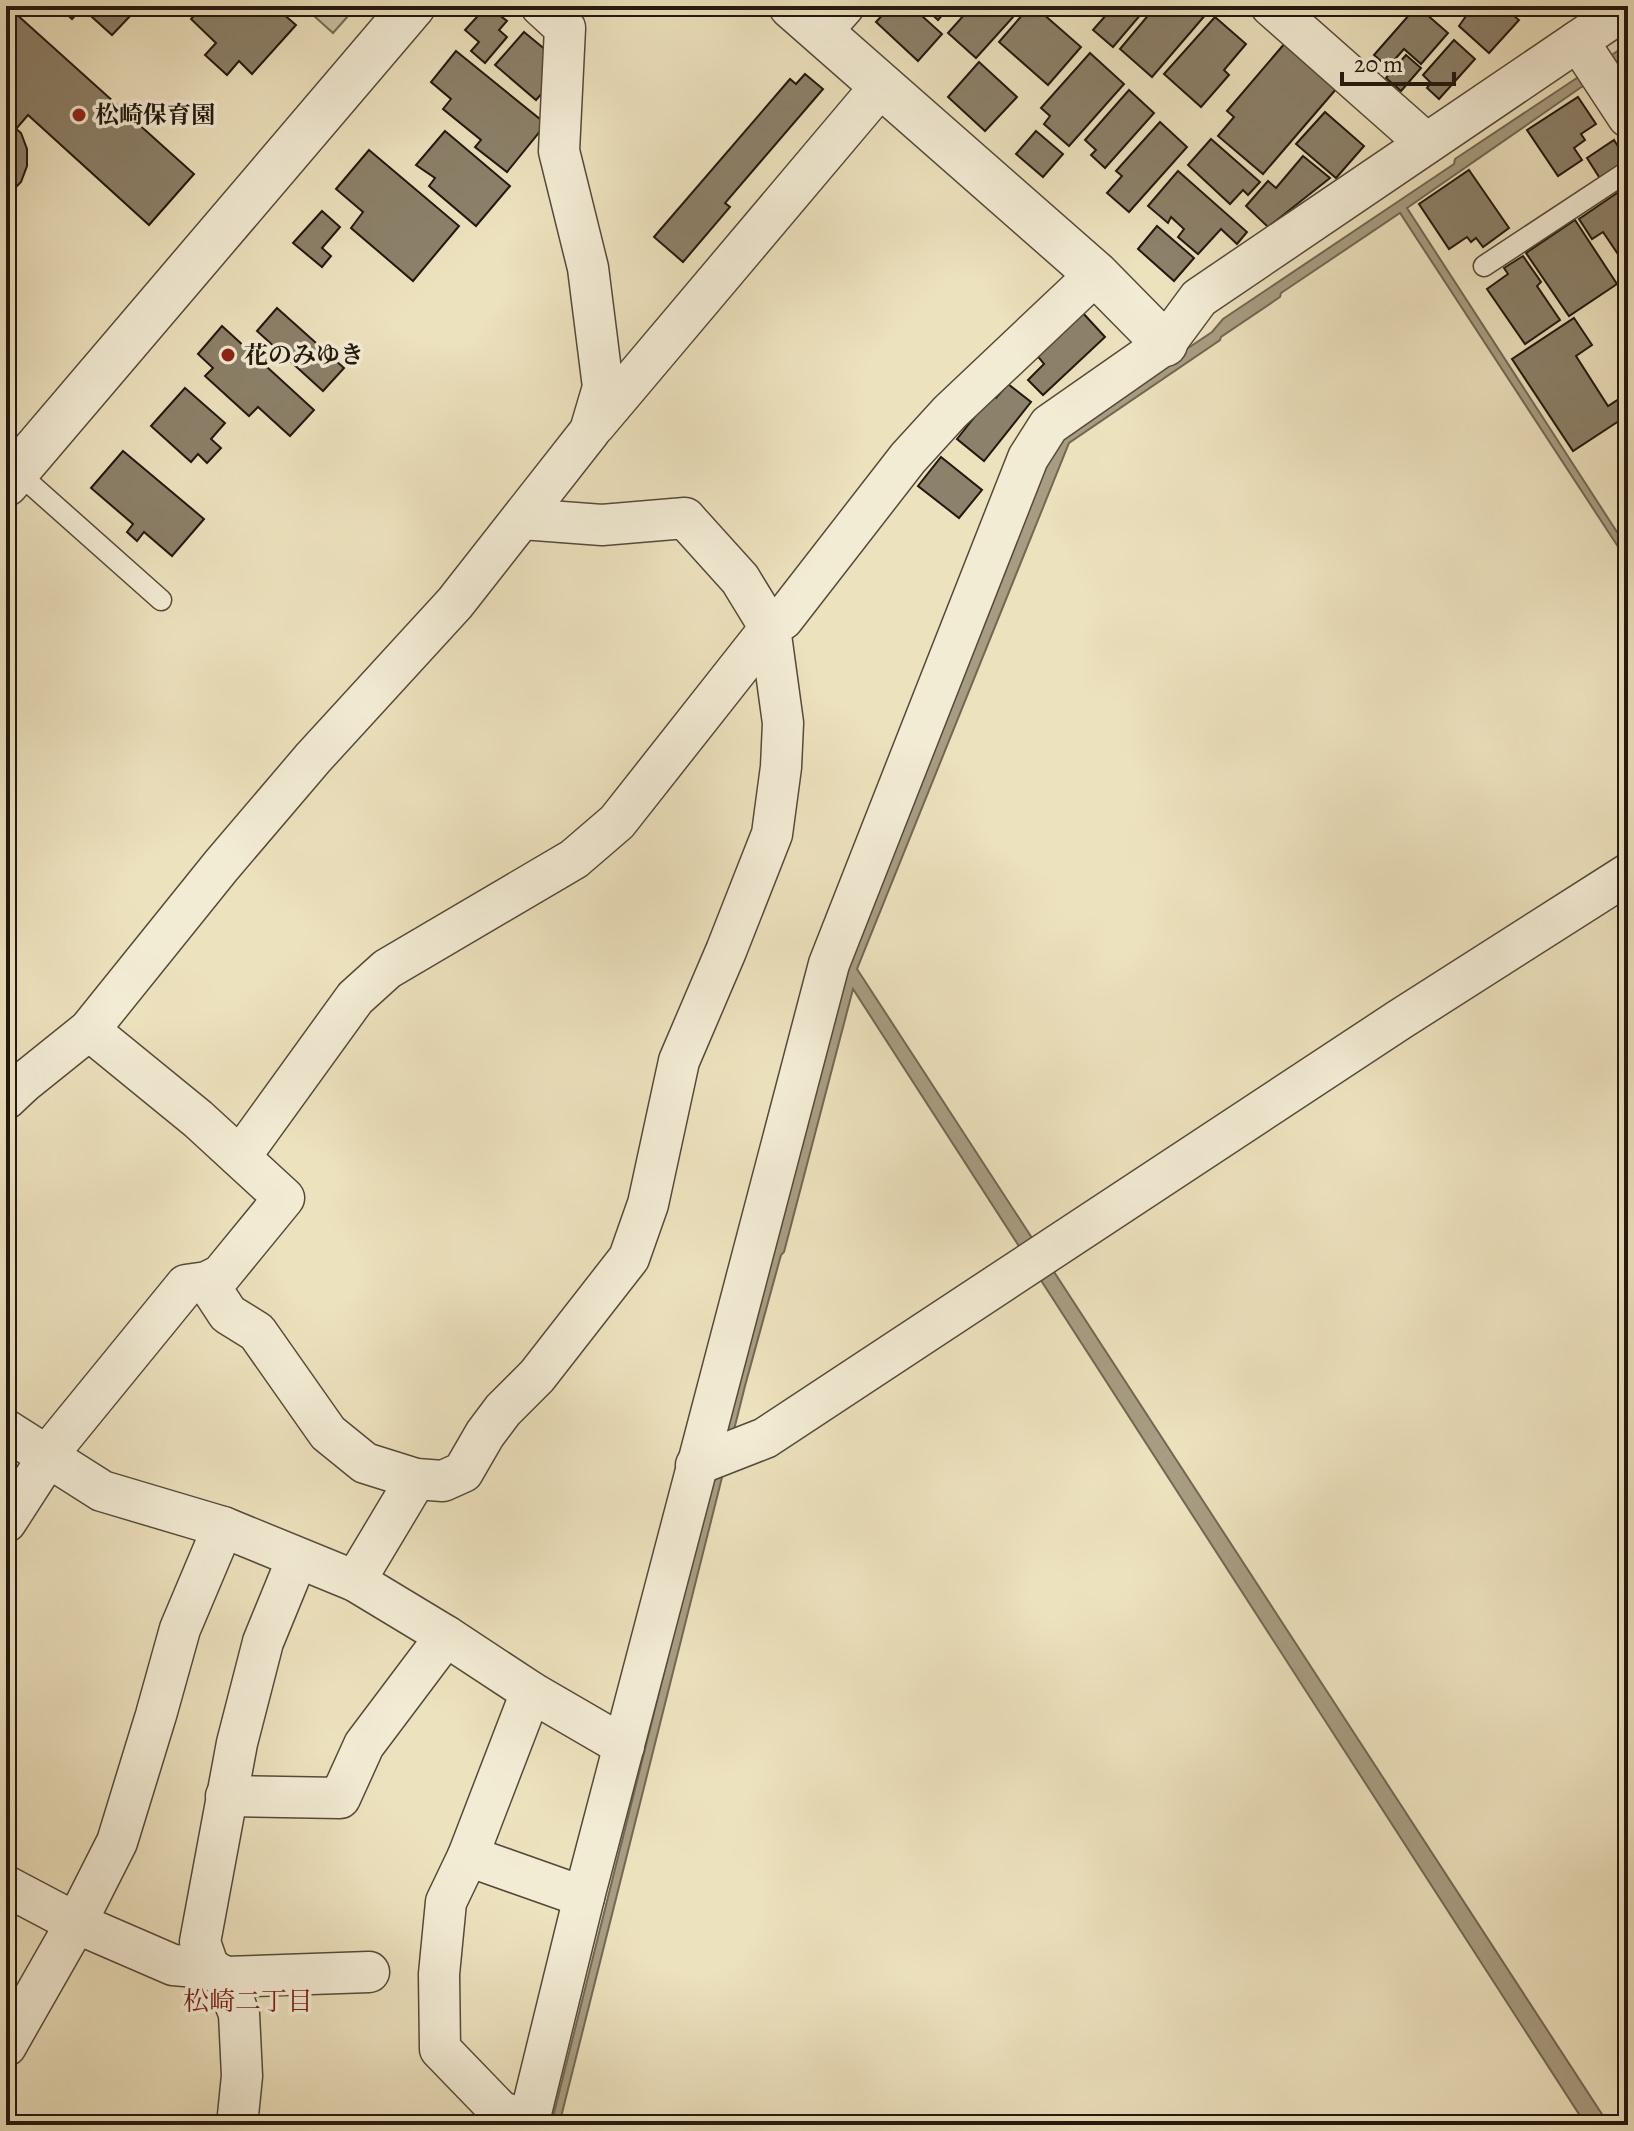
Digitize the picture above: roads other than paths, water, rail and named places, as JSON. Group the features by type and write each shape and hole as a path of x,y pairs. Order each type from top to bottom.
{"street":[{"path":"11,478 413,6"},
{"path":"541,6 565,28 559,151 588,268 603,387 590,431"},
{"path":"1271,6 1426,143"},
{"path":"531,1692 468,1856 446,1902 439,1974 440,2049 500,2111 529,2123 584,1897 829,964 1028,458 1049,425 1165,344 1199,298 1628,7"},
{"path":"818,15 881,86 1096,274 1165,344"},
{"path":"1578,41 1628,117"},
{"path":"12,1083 89,1030 313,758 455,603 590,431 881,86"},
{"path":"240,1157 355,998 387,969 574,859 617,822 770,628 783,619 908,458 950,412 1096,274"},
{"path":"207,1282 228,1314 257,1332 328,1433 365,1463 416,1479 443,1481 463,1472 503,1410 537,1376 629,1258 648,1204 679,1061 772,834 783,723 770,628 740,579 685,518 602,525 522,519"},
{"path":"696,1465 765,1438 1399,1020 1628,874"},
{"path":"6,1522 57,1443 186,1285 207,1282 221,1275 284,1198 198,1119 89,1030"},
{"path":"6,1430 102,1491 223,1527 355,1581 531,1692 624,1746"},
{"path":"355,1581 416,1479"},
{"path":"6,2046 76,1923 117,1842 180,1629 223,1527"},
{"path":"237,2125 242,2076 239,2014 200,1942 237,1743 263,1642 297,1559"},
{"path":"226,1796 340,1798 364,1745 446,1636"},
{"path":"468,1856 584,1897"},
{"path":"6,1886 76,1923 173,1965 217,1972 369,1972"}],"lane":[{"path":"1484,266 1628,171"},
{"path":"11,478 161,600"}],"place":[{"name":"松崎保育園","path":"79,115"},
{"name":"花のみゆき","path":"228,355"}],"district":[{"name":"松崎二丁目","path":"248,2001"}]}
